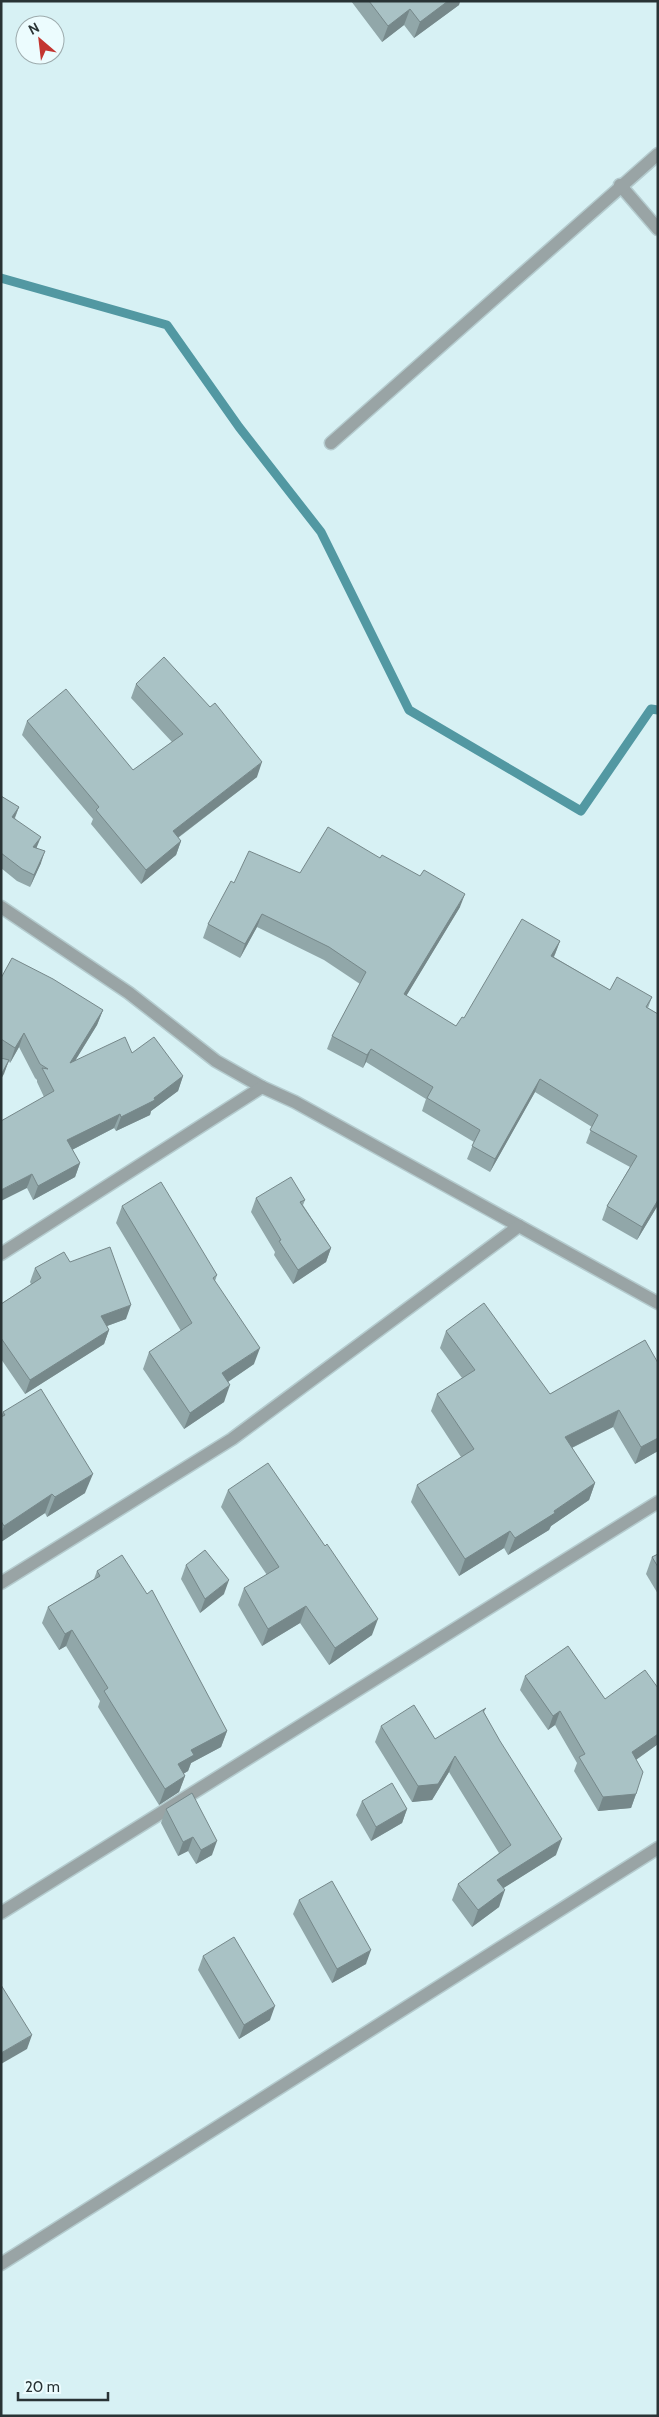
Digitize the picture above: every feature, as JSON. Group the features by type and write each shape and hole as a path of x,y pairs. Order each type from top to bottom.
{"street":[{"path":"331,443 620,185 658,154"},
{"path":"620,185 658,229"},
{"path":"1,906 129,993 216,1061 262,1087 295,1102 658,1303"},
{"path":"1,1254 262,1087"},
{"path":"1,1583 232,1439 518,1226"},
{"path":"1,1913 658,1502"},
{"path":"1,2264 658,1848"}],"building":[{"path":"369,1 448,1 420,22 410,9 388,26"},
{"path":"164,657 210,707 215,703 262,762 173,831 181,841 146,870 96,810 99,807 27,721 66,689 133,770 183,734 136,684"},
{"path":"1,796 19,807 12,817 41,837 33,847 45,851 34,875 22,869 1,853"},
{"path":"328,827 380,858 382,855 420,876 424,870 465,894 404,994 456,1026 462,1017 464,1018 522,919 560,941 551,956 610,990 617,977 652,997 646,1007 658,1014 658,1200 642,1227 607,1206 637,1156 590,1130 598,1115 540,1079 495,1159 472,1146 480,1130 427,1098 433,1087 371,1049 367,1055 332,1036 366,972 329,947 262,914 245,944 208,924 231,881 234,883 249,851 300,873"},
{"path":"12,958 53,979 103,1010 70,1063 125,1037 132,1053 154,1037 183,1076 154,1098 155,1100 121,1117 120,1114 67,1140 80,1163 38,1186 32,1174 1,1190 1,1121 54,1091 42,1068 48,1069 40,1064 24,1033 15,1048 1,1039 1,978"},
{"path":"1,1058 9,1060 1,1075"},
{"path":"291,1177 305,1200 300,1202 331,1248 298,1270 279,1241 281,1240 256,1198"},
{"path":"161,1182 217,1275 213,1278 260,1348 222,1373 230,1385 190,1413 149,1352 192,1323 122,1206"},
{"path":"110,1247 131,1305 101,1316 109,1330 30,1380 1,1338 1,1304 41,1278 35,1268 64,1252 70,1262"},
{"path":"484,1303 550,1394 645,1340 658,1363 658,1438 641,1447 619,1410 565,1437 595,1483 554,1511 555,1513 515,1538 510,1531 465,1559 417,1485 474,1449 437,1394 475,1370 446,1331"},
{"path":"41,1389 93,1474 55,1497 52,1494 4,1526 1,1521 1,1417 5,1415 3,1412"},
{"path":"268,1463 325,1546 327,1544 378,1619 335,1648 306,1606 268,1629 244,1588 279,1567 228,1490"},
{"path":"205,1550 229,1580 205,1599 186,1565"},
{"path":"658,1554 658,1567 652,1557"},
{"path":"122,1555 147,1594 152,1590 227,1731 191,1750 194,1755 178,1764 185,1776 165,1789 104,1691 108,1688 72,1630 65,1634 48,1607 100,1576 97,1571"},
{"path":"568,1646 605,1699 645,1670 658,1688 658,1734 632,1752 643,1772 636,1794 603,1797 579,1757 585,1754 560,1711 553,1716 525,1676"},
{"path":"414,1705 435,1739 486,1708 483,1711 500,1741 562,1839 497,1880 505,1890 478,1910 458,1884 511,1845 455,1756 438,1784 418,1786 381,1726"},
{"path":"392,1783 407,1809 376,1827 362,1801"},
{"path":"192,1793 217,1841 201,1850 193,1837 183,1842 166,1809"},
{"path":"332,1881 371,1950 337,1969 299,1900"},
{"path":"234,1937 275,2006 244,2025 203,1956"},
{"path":"1,1985 32,2035 1,2053"}],"waterway":[{"path":"1,278 167,325 239,427 321,532 409,710 581,811 651,709 658,710"}]}
